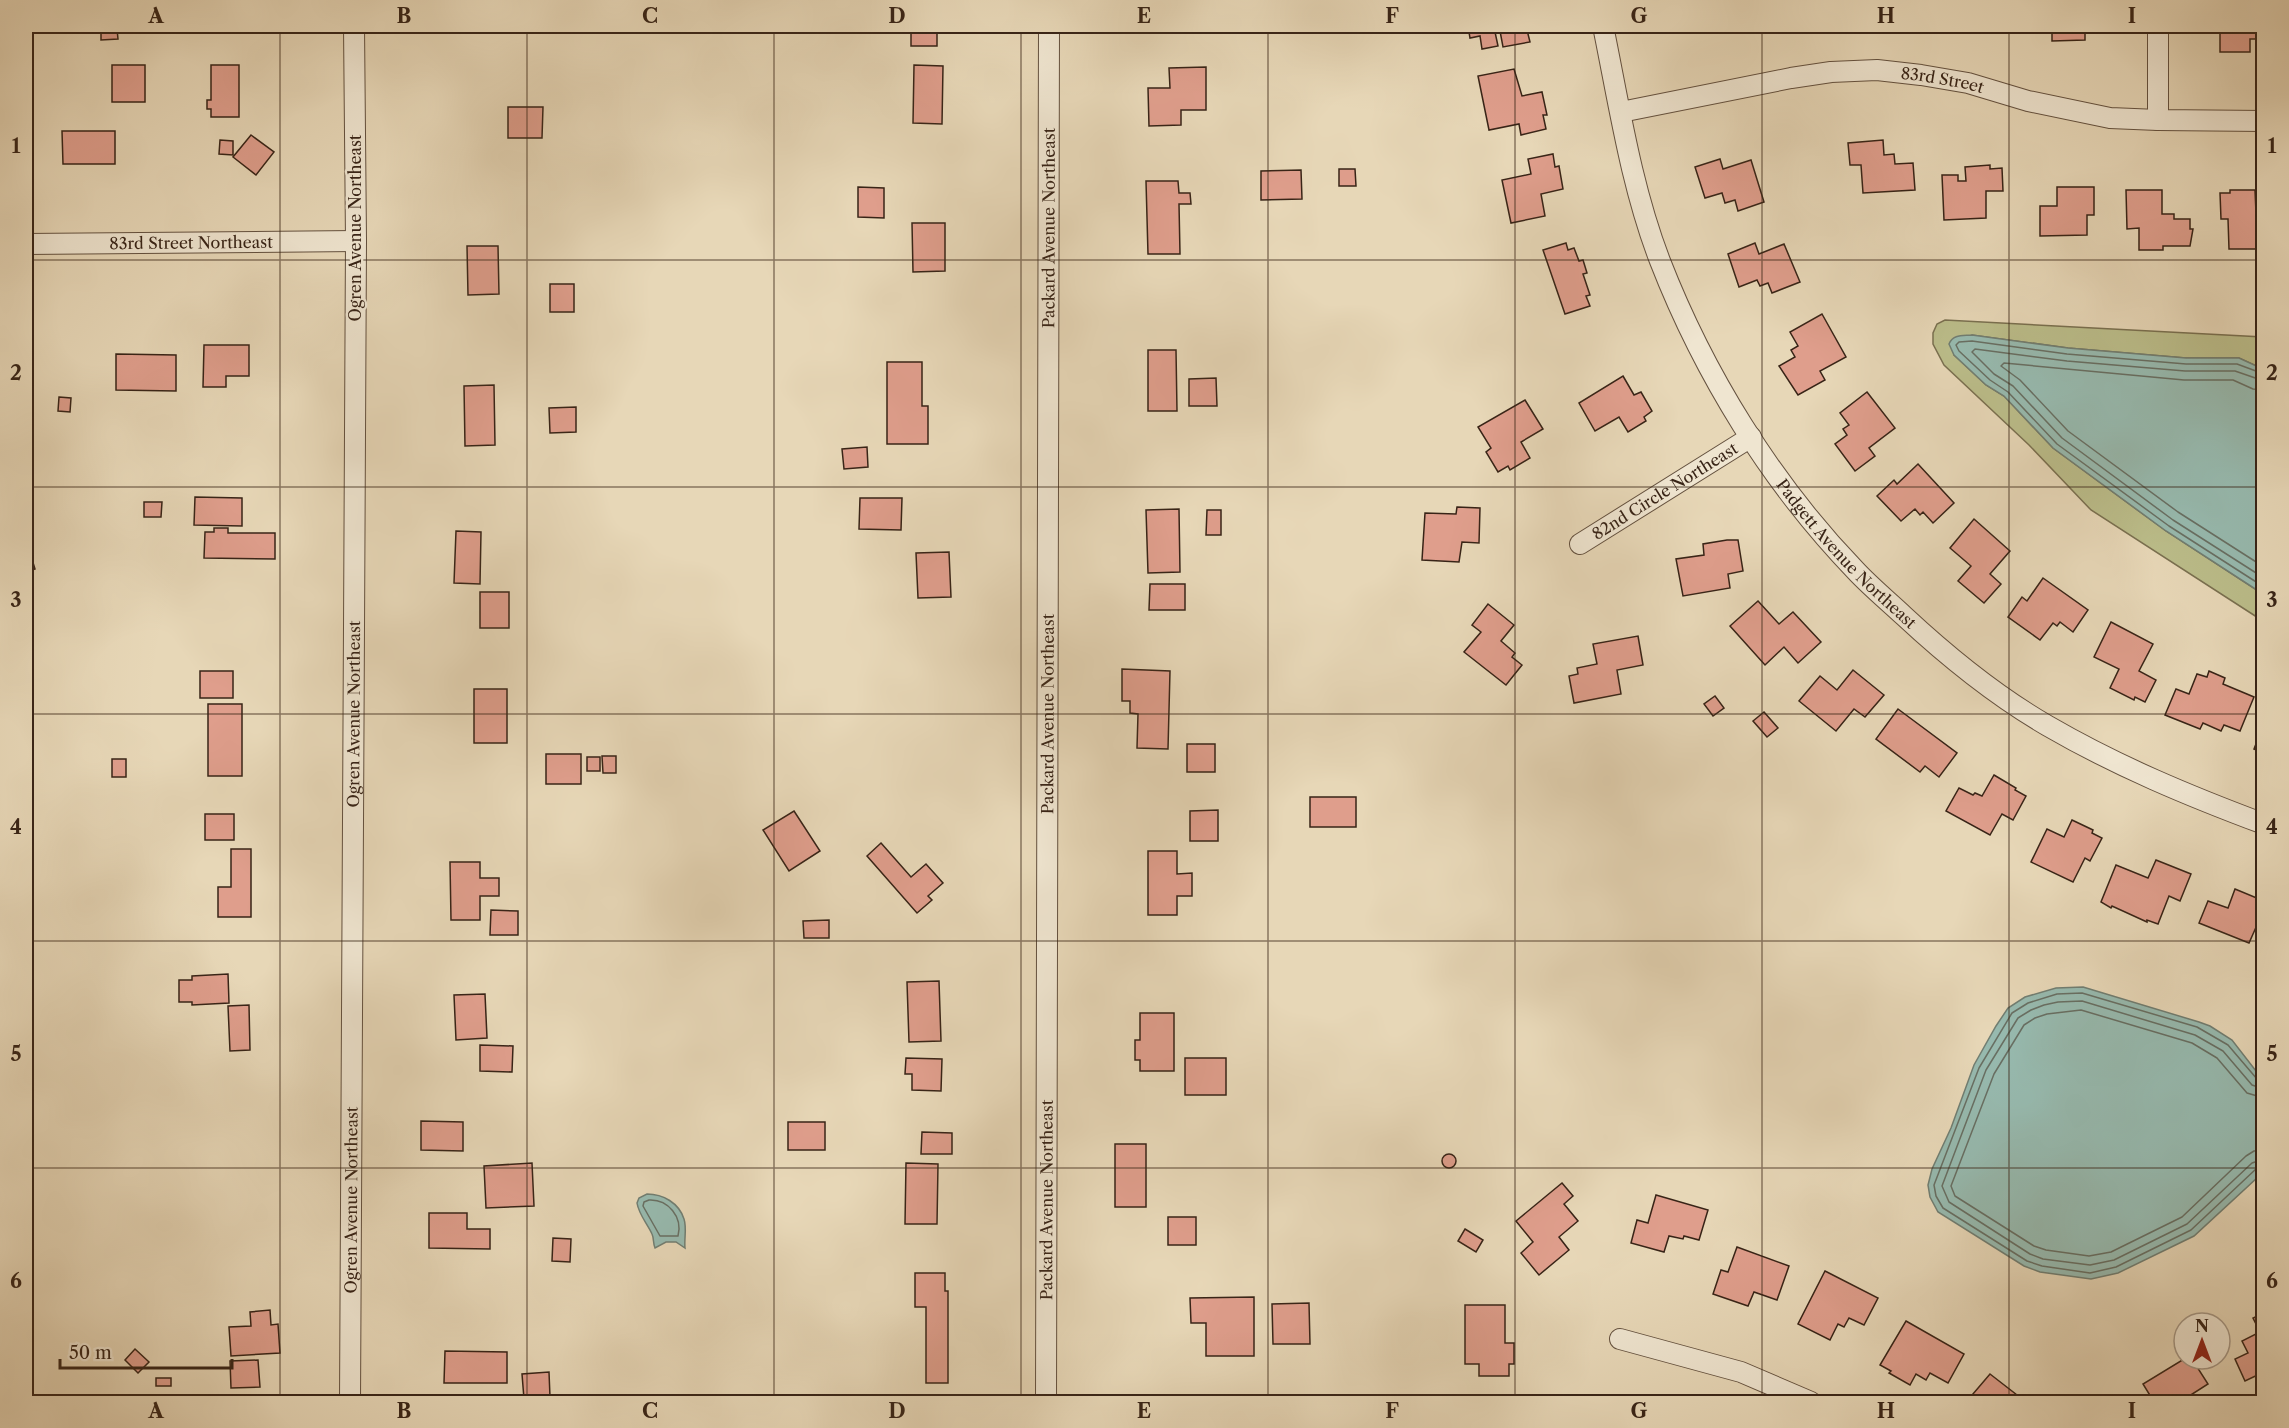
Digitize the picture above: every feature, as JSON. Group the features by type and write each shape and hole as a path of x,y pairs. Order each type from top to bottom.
{"street":[{"name":"Ogren Avenue Northeast","path":"350,1402 356,241 354,26"},
{"name":"Packard Avenue Northeast","path":"1046,1402 1049,26"},
{"name":"Padgett Avenue Northeast","path":"1603,26 1642,202 1659,259 1691,332 1714,377 1785,487 1821,532 1857,572 1928,639 1987,686 2047,725 2127,768 2205,802 2264,824"},
{"path":"2158,26 2158,120"},
{"name":"83rd Street","path":"1621,112 1791,78 1831,72 1877,70 1968,83 2073,112 2109,118 2264,121"},
{"name":"83rd Street Northeast","path":"26,244 356,241"},
{"name":"82nd Circle Northeast","path":"1580,544 1751,437"},
{"path":"1620,1339 1741,1372 1811,1402"}],"green space":[{"path":"1945,320 2263,337 2263,369 2239,358 2186,358 2068,348 1972,335 1954,355 1986,385 2004,396 2053,448 2166,531 2263,594 2263,621 2091,510 2029,445 1944,365 1933,344 1933,333 1937,324"}],"water":[{"path":"1972,335 2068,348 2186,358 2239,358 2263,369 2263,594 2166,531 2053,448 2004,396 1986,385 1954,355 1949,344 1951,341 1959,336"},
{"path":"2083,987 2210,1026 2232,1040 2263,1080 2263,1169 2258,1177 2194,1236 2118,1273 2091,1279 2040,1272 2024,1266 1938,1212 1930,1197 1928,1185 1932,1169 1951,1128 1974,1065 2008,1008 2025,997 2056,988"},
{"path":"647,1194 670,1200 682,1213 685,1222 685,1248 676,1242 666,1242 655,1248 652,1234 637,1203 639,1198"}],"building":[{"path":"1468,26 1526,26 1530,42 1503,47 1500,31 1495,32 1498,46 1482,49 1480,36 1470,38"},
{"path":"2025,26 2085,26 2085,40 2052,41 2052,28 2025,28"},
{"path":"2220,26 2264,26 2264,39 2250,39 2250,52 2220,52"},
{"path":"101,29 117,29 118,39 101,40"},
{"path":"911,29 937,30 937,46 911,46"},
{"path":"112,65 145,65 145,102 112,102"},
{"path":"211,65 239,65 239,117 211,117 211,109 207,109 207,100 211,100"},
{"path":"914,65 943,66 942,124 913,123"},
{"path":"1206,67 1206,110 1181,110 1181,125 1149,126 1148,88 1170,88 1169,68"},
{"path":"1514,69 1522,96 1542,92 1547,115 1543,115 1546,129 1521,135 1519,124 1489,130 1478,76"},
{"path":"508,107 543,107 542,138 508,138"},
{"path":"62,131 115,131 115,164 63,164"},
{"path":"251,135 274,152 256,175 233,157"},
{"path":"220,140 233,141 233,155 219,154"},
{"path":"1883,140 1884,155 1894,154 1895,164 1913,163 1915,190 1863,193 1861,165 1850,165 1848,143"},
{"path":"1553,154 1555,167 1559,166 1563,189 1541,194 1545,216 1511,223 1502,180 1531,174 1528,159"},
{"path":"1720,159 1723,169 1751,160 1764,202 1738,211 1735,200 1725,203 1722,193 1705,198 1695,167"},
{"path":"1990,165 1990,169 2002,168 2003,191 1986,191 1986,218 1944,220 1942,175 1958,175 1958,181 1966,181 1965,167"},
{"path":"1339,169 1355,169 1356,186 1339,186"},
{"path":"1301,170 1302,199 1261,200 1261,171"},
{"path":"1146,181 1178,181 1179,193 1190,193 1191,204 1179,204 1180,254 1148,254"},
{"path":"858,187 884,188 884,218 858,217"},
{"path":"2057,187 2094,187 2094,215 2087,215 2087,235 2040,236 2040,206 2057,206"},
{"path":"2126,190 2162,190 2162,214 2174,214 2174,219 2190,219 2190,229 2193,229 2190,246 2163,246 2163,250 2139,250 2139,228 2127,229"},
{"path":"2230,190 2255,190 2256,213 2264,213 2264,249 2229,249 2228,219 2221,219 2220,193 2230,193"},
{"path":"912,223 945,223 945,271 913,272"},
{"path":"1566,243 1568,250 1574,248 1579,261 1583,260 1587,273 1583,274 1590,295 1586,296 1590,306 1565,314 1543,250"},
{"path":"1755,243 1759,254 1784,244 1800,282 1772,293 1768,283 1760,286 1757,280 1739,287 1728,254"},
{"path":"467,246 498,246 499,294 468,295"},
{"path":"550,284 574,284 574,312 550,312"},
{"path":"1822,314 1846,357 1820,371 1825,380 1798,395 1779,366 1795,357 1791,350 1798,346 1790,332"},
{"path":"204,345 249,345 249,376 226,376 226,387 203,387"},
{"path":"1148,350 1176,350 1177,411 1148,411"},
{"path":"116,354 176,355 176,391 116,390"},
{"path":"887,362 922,362 922,406 928,406 928,444 887,444"},
{"path":"1623,376 1634,395 1641,392 1652,411 1644,417 1646,421 1628,432 1619,417 1595,431 1579,403"},
{"path":"1216,378 1217,406 1189,406 1189,379"},
{"path":"494,385 495,445 465,446 464,386"},
{"path":"1867,392 1895,428 1869,448 1875,456 1855,471 1835,444 1847,435 1843,429 1849,425 1840,413"},
{"path":"59,397 71,398 70,412 58,411"},
{"path":"1525,400 1543,429 1521,442 1530,458 1510,470 1508,466 1498,472 1486,452 1491,448 1478,427"},
{"path":"576,407 576,432 550,433 549,408"},
{"path":"867,447 868,467 844,469 842,449"},
{"path":"1918,464 1954,503 1933,523 1923,512 1920,515 1915,509 1901,521 1877,496 1894,480 1897,484"},
{"path":"195,497 242,498 242,526 194,525"},
{"path":"860,498 902,498 901,530 859,529"},
{"path":"144,502 162,502 161,517 144,517"},
{"path":"1457,507 1480,508 1479,543 1462,542 1459,562 1422,560 1425,513 1456,514"},
{"path":"1179,509 1180,572 1148,573 1146,510"},
{"path":"1207,510 1221,510 1221,535 1206,535"},
{"path":"1974,519 2010,551 1990,574 2001,584 1984,603 1958,581 1971,566 1950,548"},
{"path":"214,528 228,528 228,533 275,533 275,559 204,558 205,532 214,532"},
{"path":"456,531 481,532 480,584 454,583"},
{"path":"1738,540 1743,571 1728,574 1730,588 1683,596 1676,559 1704,555 1703,544"},
{"path":"949,552 951,597 918,598 916,553"},
{"path":"31,556 35,569 26,572 26,558"},
{"path":"2043,578 2088,610 2073,632 2060,622 2057,626 2053,623 2040,640 2008,617 2022,597 2027,601"},
{"path":"1150,584 1185,584 1185,610 1149,610"},
{"path":"480,592 509,592 509,628 480,628"},
{"path":"1758,601 1779,624 1793,612 1821,642 1798,663 1784,647 1765,665 1730,626"},
{"path":"1488,604 1514,625 1501,641 1515,653 1512,657 1522,665 1506,685 1464,652 1481,632 1472,625"},
{"path":"2111,622 2153,644 2139,671 2156,680 2145,702 2135,697 2134,700 2110,688 2119,669 2094,657"},
{"path":"1638,636 1643,665 1617,670 1621,694 1574,703 1569,676 1578,674 1577,668 1597,664 1593,644"},
{"path":"1122,669 1170,671 1168,749 1137,748 1138,714 1130,713 1130,701 1122,701"},
{"path":"1853,670 1884,695 1865,717 1854,709 1836,731 1799,701 1820,676 1837,690"},
{"path":"200,671 233,671 233,698 200,698"},
{"path":"2209,671 2225,678 2223,684 2254,697 2240,731 2224,725 2221,731 2203,723 2200,729 2165,715 2176,689 2189,694 2197,674 2207,677"},
{"path":"474,689 507,689 507,743 474,743"},
{"path":"1715,696 1724,708 1713,716 1704,704"},
{"path":"208,704 242,704 242,776 208,776"},
{"path":"1898,709 1957,753 1939,777 1925,766 1920,772 1876,739"},
{"path":"1764,712 1778,728 1767,737 1753,721"},
{"path":"2264,723 2264,753 2254,749"},
{"path":"1187,744 1215,744 1215,772 1187,772"},
{"path":"546,754 581,754 581,784 546,784"},
{"path":"602,756 616,756 616,773 603,773"},
{"path":"587,757 600,757 600,771 587,771"},
{"path":"112,759 126,759 126,777 112,777"},
{"path":"1994,775 2026,796 2013,820 2002,814 1990,835 1946,811 1959,788 1973,795 1975,793 1982,796"},
{"path":"1310,797 1356,797 1356,827 1310,827"},
{"path":"1218,810 1218,841 1190,841 1190,811"},
{"path":"794,811 820,851 789,871 763,830"},
{"path":"205,814 234,814 234,840 205,840"},
{"path":"2072,820 2093,830 2092,833 2102,838 2090,861 2085,858 2073,882 2031,862 2047,829 2064,837"},
{"path":"881,843 911,877 926,864 943,883 928,896 932,900 917,913 867,856"},
{"path":"231,849 251,849 251,917 218,917 218,887 231,887"},
{"path":"1148,851 1177,851 1177,874 1192,873 1192,896 1177,896 1177,915 1148,915"},
{"path":"2156,860 2191,874 2180,901 2169,896 2158,924 2147,920 2147,922 2101,902 2116,865 2148,878"},
{"path":"450,862 480,862 480,878 499,878 499,896 480,896 480,920 451,920"},
{"path":"2235,889 2264,901 2264,917 2260,927 2257,925 2249,943 2199,923 2208,901 2228,908"},
{"path":"491,910 518,911 518,935 490,935"},
{"path":"829,920 829,938 804,938 803,921"},
{"path":"228,974 229,1003 192,1005 192,1002 179,1002 179,980 192,980 192,976"},
{"path":"939,981 941,1041 909,1042 907,982"},
{"path":"485,994 487,1038 456,1040 454,995"},
{"path":"249,1005 250,1050 230,1051 228,1006"},
{"path":"1140,1013 1174,1013 1174,1071 1140,1071 1140,1060 1135,1060 1135,1040 1140,1040"},
{"path":"480,1045 513,1046 512,1072 480,1071"},
{"path":"906,1058 942,1059 941,1091 912,1090 912,1074 905,1074"},
{"path":"1185,1058 1226,1058 1226,1095 1185,1095"},
{"path":"421,1121 463,1122 463,1151 421,1150"},
{"path":"788,1122 825,1122 825,1150 788,1150"},
{"path":"922,1132 952,1133 952,1154 921,1154"},
{"path":"1115,1144 1146,1144 1146,1207 1115,1207"},
{"path":"1449,1154 1454,1156 1456,1161 1454,1166 1449,1168 1444,1166 1442,1161 1444,1156"},
{"path":"532,1163 534,1206 486,1208 484,1166"},
{"path":"906,1163 938,1164 937,1224 905,1224"},
{"path":"1562,1183 1573,1196 1564,1204 1578,1221 1559,1237 1569,1250 1539,1275 1521,1253 1533,1242 1516,1221"},
{"path":"1656,1195 1708,1210 1699,1240 1684,1236 1683,1239 1669,1236 1664,1252 1631,1243 1637,1220 1648,1223"},
{"path":"429,1213 467,1213 467,1229 490,1229 490,1249 429,1248"},
{"path":"1168,1217 1196,1217 1196,1245 1168,1245"},
{"path":"1465,1229 1483,1240 1476,1252 1458,1241"},
{"path":"553,1238 571,1239 570,1262 552,1261"},
{"path":"1737,1247 1789,1266 1777,1300 1754,1292 1748,1306 1713,1294 1721,1270 1728,1272"},
{"path":"1825,1271 1878,1298 1864,1325 1849,1318 1844,1327 1838,1324 1830,1340 1798,1324"},
{"path":"915,1273 945,1273 945,1291 948,1291 948,1383 926,1383 926,1307 915,1307"},
{"path":"1254,1297 1254,1356 1206,1356 1206,1323 1191,1323 1190,1298"},
{"path":"1309,1303 1310,1344 1273,1344 1272,1304"},
{"path":"1465,1305 1505,1305 1505,1343 1514,1343 1514,1364 1509,1364 1509,1376 1479,1376 1479,1364 1465,1364"},
{"path":"270,1310 271,1325 278,1324 280,1353 231,1356 229,1327 251,1326 250,1312"},
{"path":"2264,1313 2264,1372 2245,1381 2235,1359 2248,1353 2242,1341 2260,1332 2253,1318"},
{"path":"1906,1321 1964,1354 1948,1383 1930,1373 1926,1380 1916,1374 1910,1385 1880,1365"},
{"path":"135,1349 149,1362 138,1373 125,1360"},
{"path":"445,1351 507,1352 507,1383 444,1383"},
{"path":"258,1360 260,1387 231,1388 230,1361"},
{"path":"2172,1366 2172,1371 2200,1371 2208,1384 2186,1398 2189,1402 2154,1402 2143,1384"},
{"path":"549,1372 550,1397 524,1399 522,1374"},
{"path":"1990,1374 2026,1402 1967,1401"},
{"path":"156,1378 171,1378 171,1386 156,1386"}]}
